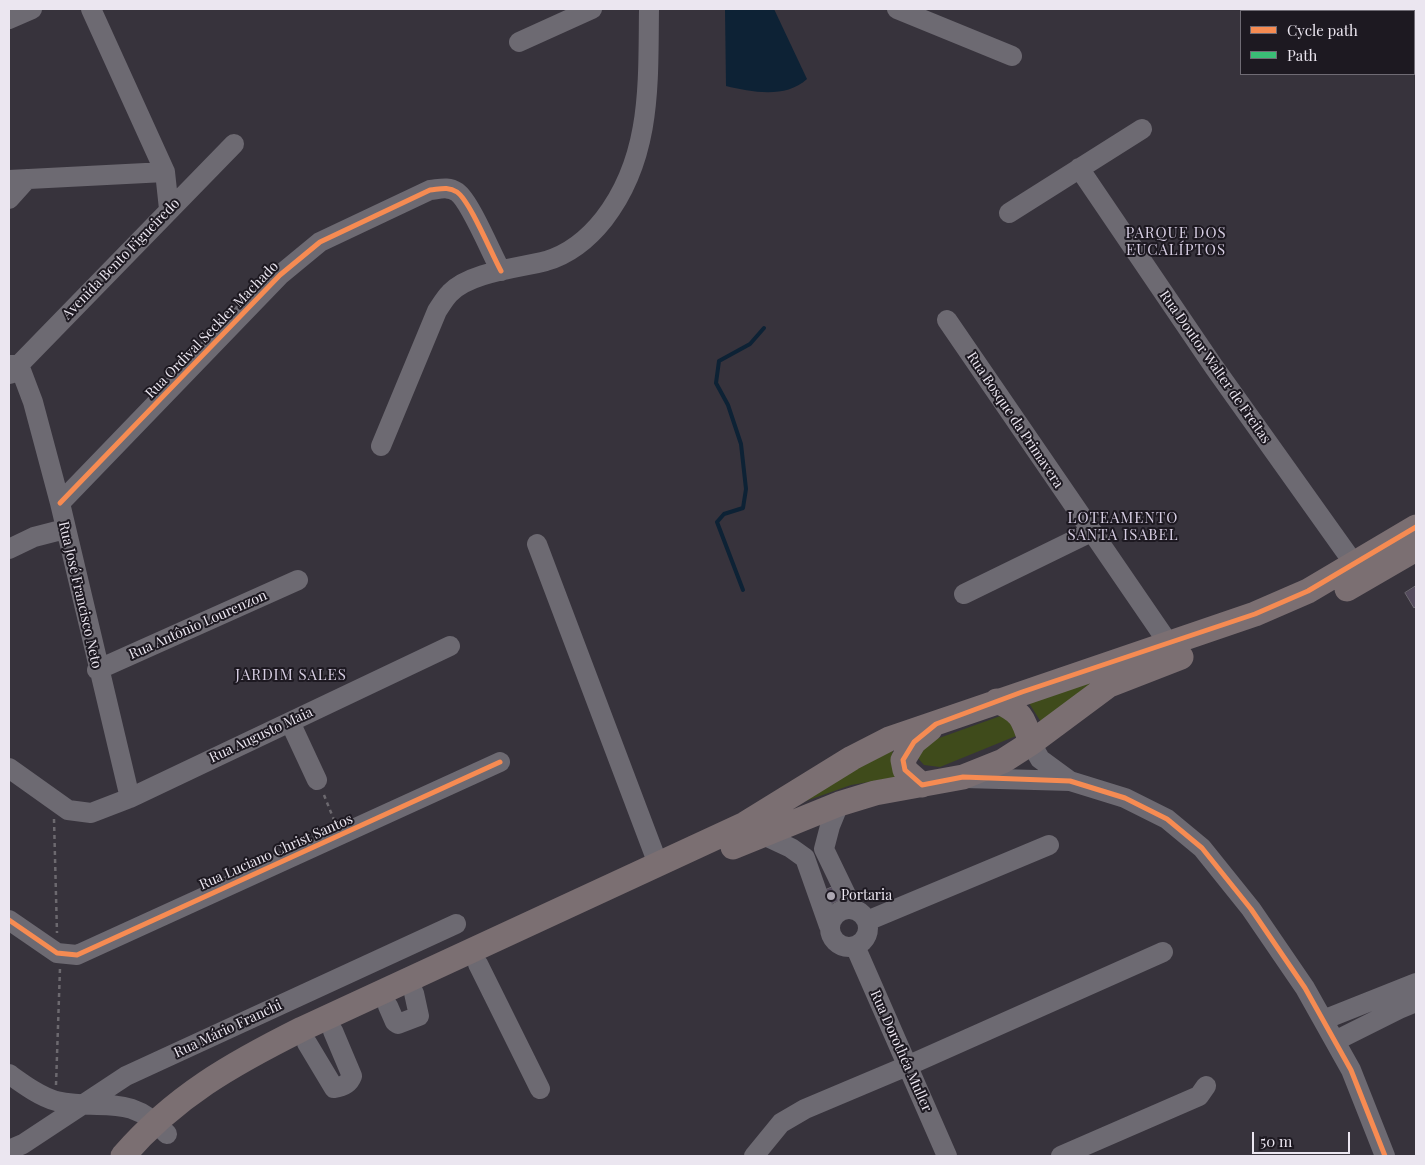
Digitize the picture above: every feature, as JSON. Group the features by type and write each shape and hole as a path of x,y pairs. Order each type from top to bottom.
{"main road":[{"path":"145,1156 161,1128 181,1100 235,1063 311,1025 745,824 852,758 888,739 1170,644 1264,610 1308,591 1355,565 1416,527"},
{"path":"123,1156 161,1128 192,1112 244,1076 333,1031 761,834 839,804 875,793 964,778 1003,761 1031,743 1109,685 1176,658 1262,629 1316,606 1416,549"},
{"path":"997,701 1014,709 1023,718 1031,743"},
{"path":"922,785 906,770 903,760 914,742 936,724"}],"street":[{"path":"9,19 32,9"},
{"path":"91,9 166,172 169,209"},
{"path":"519,42 592,9"},
{"path":"381,446 437,311 450,292 469,281 501,271 549,260 577,247 598,226 617,202 632,172 643,132 649,66 649,9"},
{"path":"897,9 1012,56"},
{"path":"1009,213 1142,129"},
{"name":"Avenida Bento Figueiredo","path":"12,368 234,144"},
{"name":"Rua Doutor Walter de Freitas","path":"1079,168 1214,367 1355,565"},
{"path":"13,183 166,172"},
{"name":"Rua Ordival Seckler Machado","path":"60,503 280,275 320,242 430,190 446,188 458,192 468,205 501,271"},
{"name":"Rua Bosque da Primavera","path":"947,320 1091,532 1170,644"},
{"name":"Rua José Francisco Neto","path":"12,368 33,402 60,503 98,670 130,798"},
{"path":"9,550 34,537 65,529"},
{"path":"964,594 1091,532"},
{"path":"537,544 658,864"},
{"name":"Rua Antônio Lourenzon","path":"98,670 298,580"},
{"name":"Rua Augusto Maia","path":"61,805 92,813 130,798 450,646"},
{"path":"290,722 317,780"},
{"path":"1031,743 1040,759 1070,781"},
{"name":"Rua Luciano Christ Santos","path":"59,954 72,955 82,953 500,762"},
{"path":"9,768 61,805"},
{"path":"964,778 1070,781 1134,802 1167,819 1202,848 1250,909 1305,988 1351,1070 1385,1156"},
{"path":"761,834 791,848 805,858 832,938 837,943 849,947 855,946 866,936 860,915 824,849 830,826 839,804"},
{"path":"829,926 831,920 840,910 860,915 1049,844"},
{"path":"805,858 824,849"},
{"path":"9,920 59,954"},
{"name":"Rua Mário Franchi","path":"9,1150 23,1144 126,1076 456,924"},
{"name":"Rua Dorothéa Muller","path":"855,946 947,1156"},
{"path":"754,1156 781,1123 805,1109 908,1066 1163,952"},
{"path":"478,964 540,1089"},
{"path":"1323,1020 1416,984"},
{"path":"1335,1041 1416,1002"},
{"path":"308,1043 334,1088 340,1087 350,1081 352,1076 333,1031"},
{"path":"9,1074 27,1087 55,1100 86,1104 113,1104 130,1108 147,1115 161,1128"},
{"path":"1061,1156 1199,1096 1206,1086"}],"path":[{"path":"317,780 341,835"},
{"path":"55,1100 61,805"}],"green space":[{"path":"1106,676 1041,722 1027,700"},
{"path":"1006,714 1016,725 1016,736 940,767 924,765 916,756 928,742"},
{"path":"893,746 892,761 898,777 851,785 803,802"}],"water":[{"path":"725,9 774,9 807,79 798,85 779,92 757,92 726,86"}],"building":[{"path":"1416,586 1416,606 1414,608 1405,593"},
{"name":"Portaria","path":"837,885 843,898 825,907 819,893"}],"waterway":[{"path":"743,590 717,522 724,514 743,508 746,489 741,444 728,405 716,383 719,361 750,344 764,328"}],"cycle path":[{"path":"60,503 280,275 320,242 430,190 447,188 457,192 468,206 501,271"},
{"path":"1385,1156 1351,1070 1305,988 1251,909 1202,848 1167,819 1125,798 1070,781 963,777 922,785 905,770 903,760 914,742 936,724 1022,692 1255,614 1308,591 1416,527"},
{"path":"9,920 57,953 77,955 500,762"}],"place":[{"name":"Portaria","path":"831,896"}],"district":[{"name":"PARQUE DOS EUCALÍPTOS","path":"1176,242"},
{"name":"LOTEAMENTO SANTA ISABEL","path":"1123,526"},
{"name":"JARDIM SALES","path":"291,675"}]}
